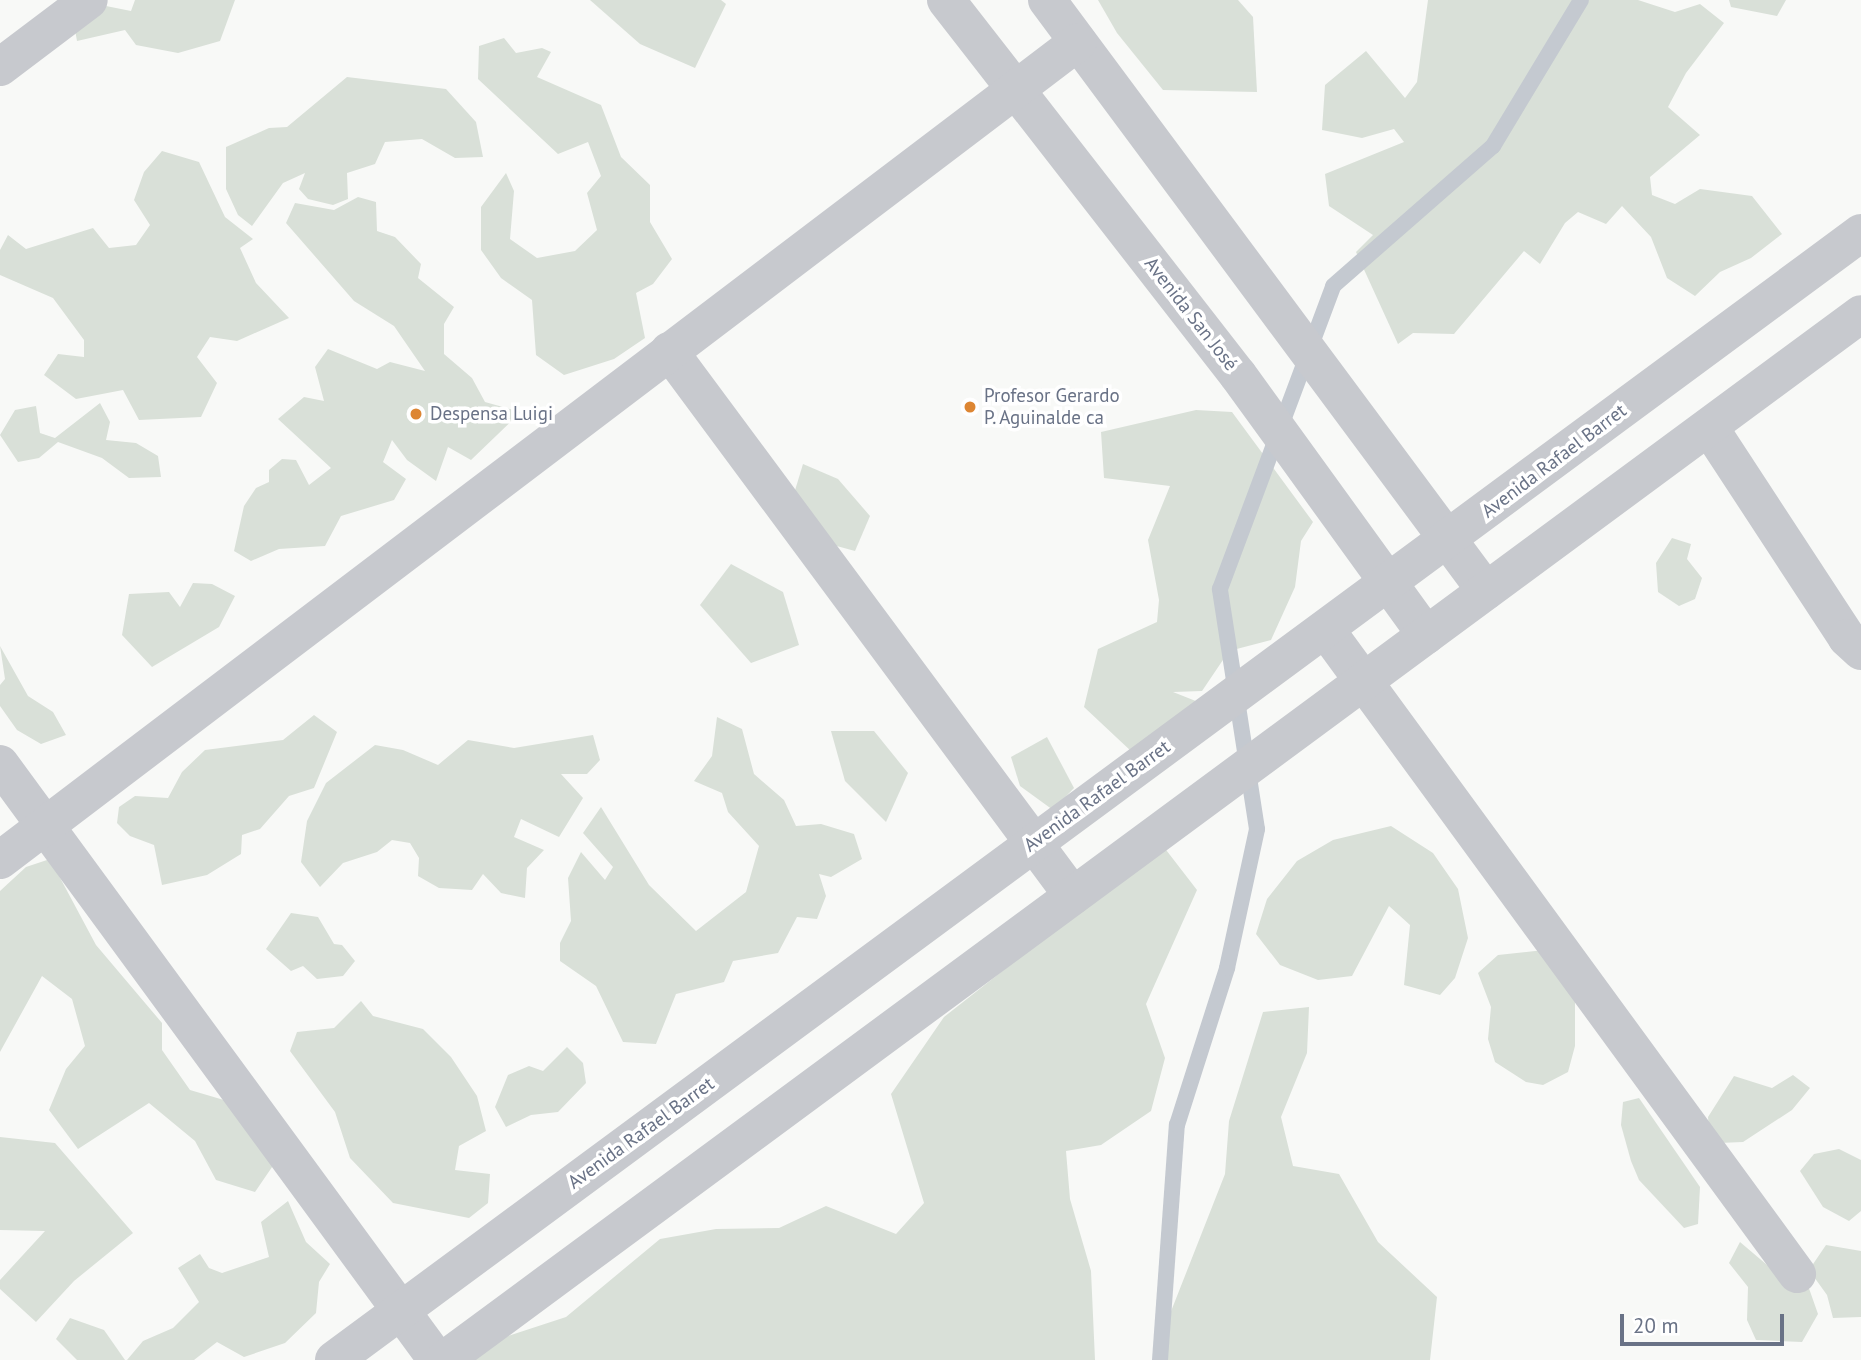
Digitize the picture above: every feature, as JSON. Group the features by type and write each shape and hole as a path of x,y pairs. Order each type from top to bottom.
{"street":[{"path":"0,67 89,0"},
{"name":"Avenida San José","path":"946,0 1238,375 1426,635"},
{"path":"1047,0 1338,387 1486,591"},
{"path":"0,860 1079,42"},
{"name":"Avenida Rafael Barret","path":"334,1360 1861,233"},
{"path":"444,1360 1861,314"},
{"path":"668,351 1073,896"},
{"path":"1709,427 1847,638 1861,651"},
{"path":"1326,630 1361,683 1797,1274"},
{"path":"0,764 437,1360"}],"shaded area":[{"path":"135,0 235,0 220,41 178,53 136,45 125,30 77,41 72,13 101,5 131,11"},
{"path":"590,0 721,0 726,4 695,68 640,44"},
{"path":"1098,0 1238,0 1253,17 1257,92 1163,90 1117,33"},
{"path":"1428,0 1638,0 1675,12 1700,4 1724,23 1686,73 1668,107 1700,135 1650,177 1652,195 1675,204 1700,189 1752,196 1782,234 1751,258 1720,272 1695,296 1667,278 1651,237 1622,206 1606,224 1578,212 1565,223 1540,264 1524,251 1454,334 1413,333 1398,344 1356,252 1373,235 1329,206 1325,174 1404,142 1394,129 1362,138 1322,130 1325,85 1366,51 1405,98 1417,82"},
{"path":"1729,0 1786,0 1777,16 1731,7"},
{"path":"504,38 516,53 542,48 551,52 537,77 601,105 621,157 650,185 650,222 672,259 653,284 636,293 645,338 614,359 564,375 536,355 532,300 501,278 481,250 481,207 506,173 514,191 510,239 537,258 575,251 597,230 587,193 601,176 588,142 558,154 478,79 479,46"},
{"path":"347,77 446,89 476,122 483,157 455,158 422,139 385,142 375,164 347,173 348,199 333,205 308,199 299,189 305,173 283,183 252,226 238,215 226,189 226,147 269,128 287,127"},
{"path":"162,151 199,162 225,217 253,239 240,248 256,283 289,318 237,341 210,337 197,357 217,383 201,417 139,420 123,390 76,399 44,375 58,354 84,357 84,340 53,298 0,275 0,250 8,235 26,249 93,228 109,248 136,245 150,225 134,200 144,172"},
{"path":"358,197 376,202 377,231 395,237 421,264 418,278 454,307 444,324 444,354 472,378 485,402 521,412 471,460 448,447 436,481 407,460 392,440 383,462 406,479 394,500 341,516 325,546 279,549 251,561 234,551 244,506 256,488 269,482 269,470 282,459 296,460 309,485 331,468 278,419 304,397 324,401 315,367 328,349 377,369 390,362 425,371 394,326 354,301 286,223 295,203 334,210"},
{"path":"100,403 110,422 106,440 136,443 158,456 161,477 129,478 102,458 58,442 39,458 18,462 0,435 15,410 36,406 40,433 55,438"},
{"path":"1196,410 1232,412 1313,522 1301,541 1295,587 1271,640 1229,651 1202,691 1173,692 1216,709 1132,752 1084,707 1098,649 1157,622 1159,600 1148,540 1170,486 1104,478 1101,432"},
{"path":"803,464 838,479 870,516 855,551 833,545 793,497"},
{"path":"1672,538 1691,544 1687,559 1702,578 1695,599 1679,606 1658,592 1656,563"},
{"path":"731,564 783,592 799,645 751,663 700,605"},
{"path":"193,583 212,584 235,596 219,627 152,667 122,635 129,594 169,592 180,607"},
{"path":"0,646 28,696 53,712 66,735 41,744 17,730 0,706 0,685 5,679"},
{"path":"314,715 337,732 314,788 289,796 260,829 242,835 241,854 207,875 162,885 154,845 130,836 117,823 119,807 135,796 168,798 182,772 205,750 283,740"},
{"path":"717,717 742,729 754,774 784,800 796,826 821,824 854,834 862,859 831,877 819,874 826,896 817,919 797,917 778,953 733,961 724,982 676,994 656,1044 623,1042 596,986 560,961 560,943 571,921 568,878 581,852 605,880 613,867 583,833 601,807 649,885 696,931 746,892 759,846 728,812 722,793 694,781 712,756"},
{"path":"831,731 874,731 908,773 886,822 845,781"},
{"path":"593,735 600,760 587,774 561,774 583,798 559,837 521,819 514,837 544,850 527,868 525,898 501,893 483,874 472,890 439,888 418,876 419,858 410,843 392,840 377,852 343,863 320,887 301,862 307,821 326,783 375,745 403,750 438,765 468,740 514,748"},
{"path":"1047,737 1074,788 1053,810 1020,786 1011,757"},
{"path":"1391,826 1433,853 1458,889 1468,938 1455,978 1440,995 1404,985 1410,925 1389,906 1352,976 1318,980 1280,965 1256,934 1267,899 1297,861 1333,840"},
{"path":"1153,833 1197,890 1146,1004 1165,1058 1151,1111 1101,1145 1066,1151 1070,1199 1091,1271 1095,1360 465,1360 487,1343 566,1317 660,1239 716,1229 779,1228 826,1206 896,1234 924,1203 891,1094 944,1017 1038,943"},
{"path":"50,859 96,945 162,1023 162,1050 190,1090 234,1103 283,1151 255,1192 216,1180 195,1141 149,1103 78,1149 49,1110 66,1069 85,1046 72,999 42,976 0,1052 0,891 26,867"},
{"path":"291,913 318,917 334,944 342,945 355,961 343,976 317,979 303,966 291,971 266,949"},
{"path":"1544,950 1575,993 1575,1046 1568,1072 1543,1085 1526,1082 1495,1062 1488,1039 1491,1007 1478,973 1498,955"},
{"path":"361,1001 373,1016 423,1029 451,1057 477,1096 486,1131 459,1146 455,1170 490,1174 488,1203 469,1218 393,1203 350,1158 335,1112 290,1051 297,1032 334,1028"},
{"path":"1309,1007 1307,1053 1281,1117 1293,1166 1339,1174 1378,1242 1437,1297 1430,1360 1168,1360 1168,1319 1225,1174 1229,1121 1263,1012"},
{"path":"567,1047 583,1063 586,1083 558,1112 531,1115 506,1127 495,1107 508,1075 529,1066 543,1071"},
{"path":"1793,1075 1810,1088 1792,1110 1743,1142 1719,1143 1709,1129 1708,1117 1734,1076 1772,1088"},
{"path":"1639,1098 1700,1187 1698,1224 1684,1228 1639,1180 1621,1125 1623,1102"},
{"path":"0,1137 55,1143 133,1233 74,1281 36,1322 0,1289 0,1280 45,1231 0,1230"},
{"path":"1839,1149 1861,1160 1861,1211 1849,1221 1823,1207 1800,1171 1814,1154"},
{"path":"288,1201 306,1242 330,1264 319,1282 316,1313 285,1343 244,1357 217,1342 194,1360 127,1360 143,1341 173,1328 199,1302 178,1268 200,1254 209,1268 222,1273 269,1257 261,1222"},
{"path":"1740,1242 1773,1270 1805,1277 1818,1314 1802,1342 1756,1340 1747,1320 1748,1287 1729,1263"},
{"path":"1826,1245 1861,1251 1861,1317 1833,1318 1827,1295 1809,1270"},
{"path":"70,1318 104,1330 125,1360 77,1360 56,1339"}],"waterway":[{"path":"1160,1360 1177,1125 1227,968 1257,829 1220,589 1333,286 1493,146 1581,0"}],"place":[{"name":"Profesor Gerardo P. Aguinalde ca","path":"970,407"},
{"name":"Despensa Luigi","path":"416,414"}]}
